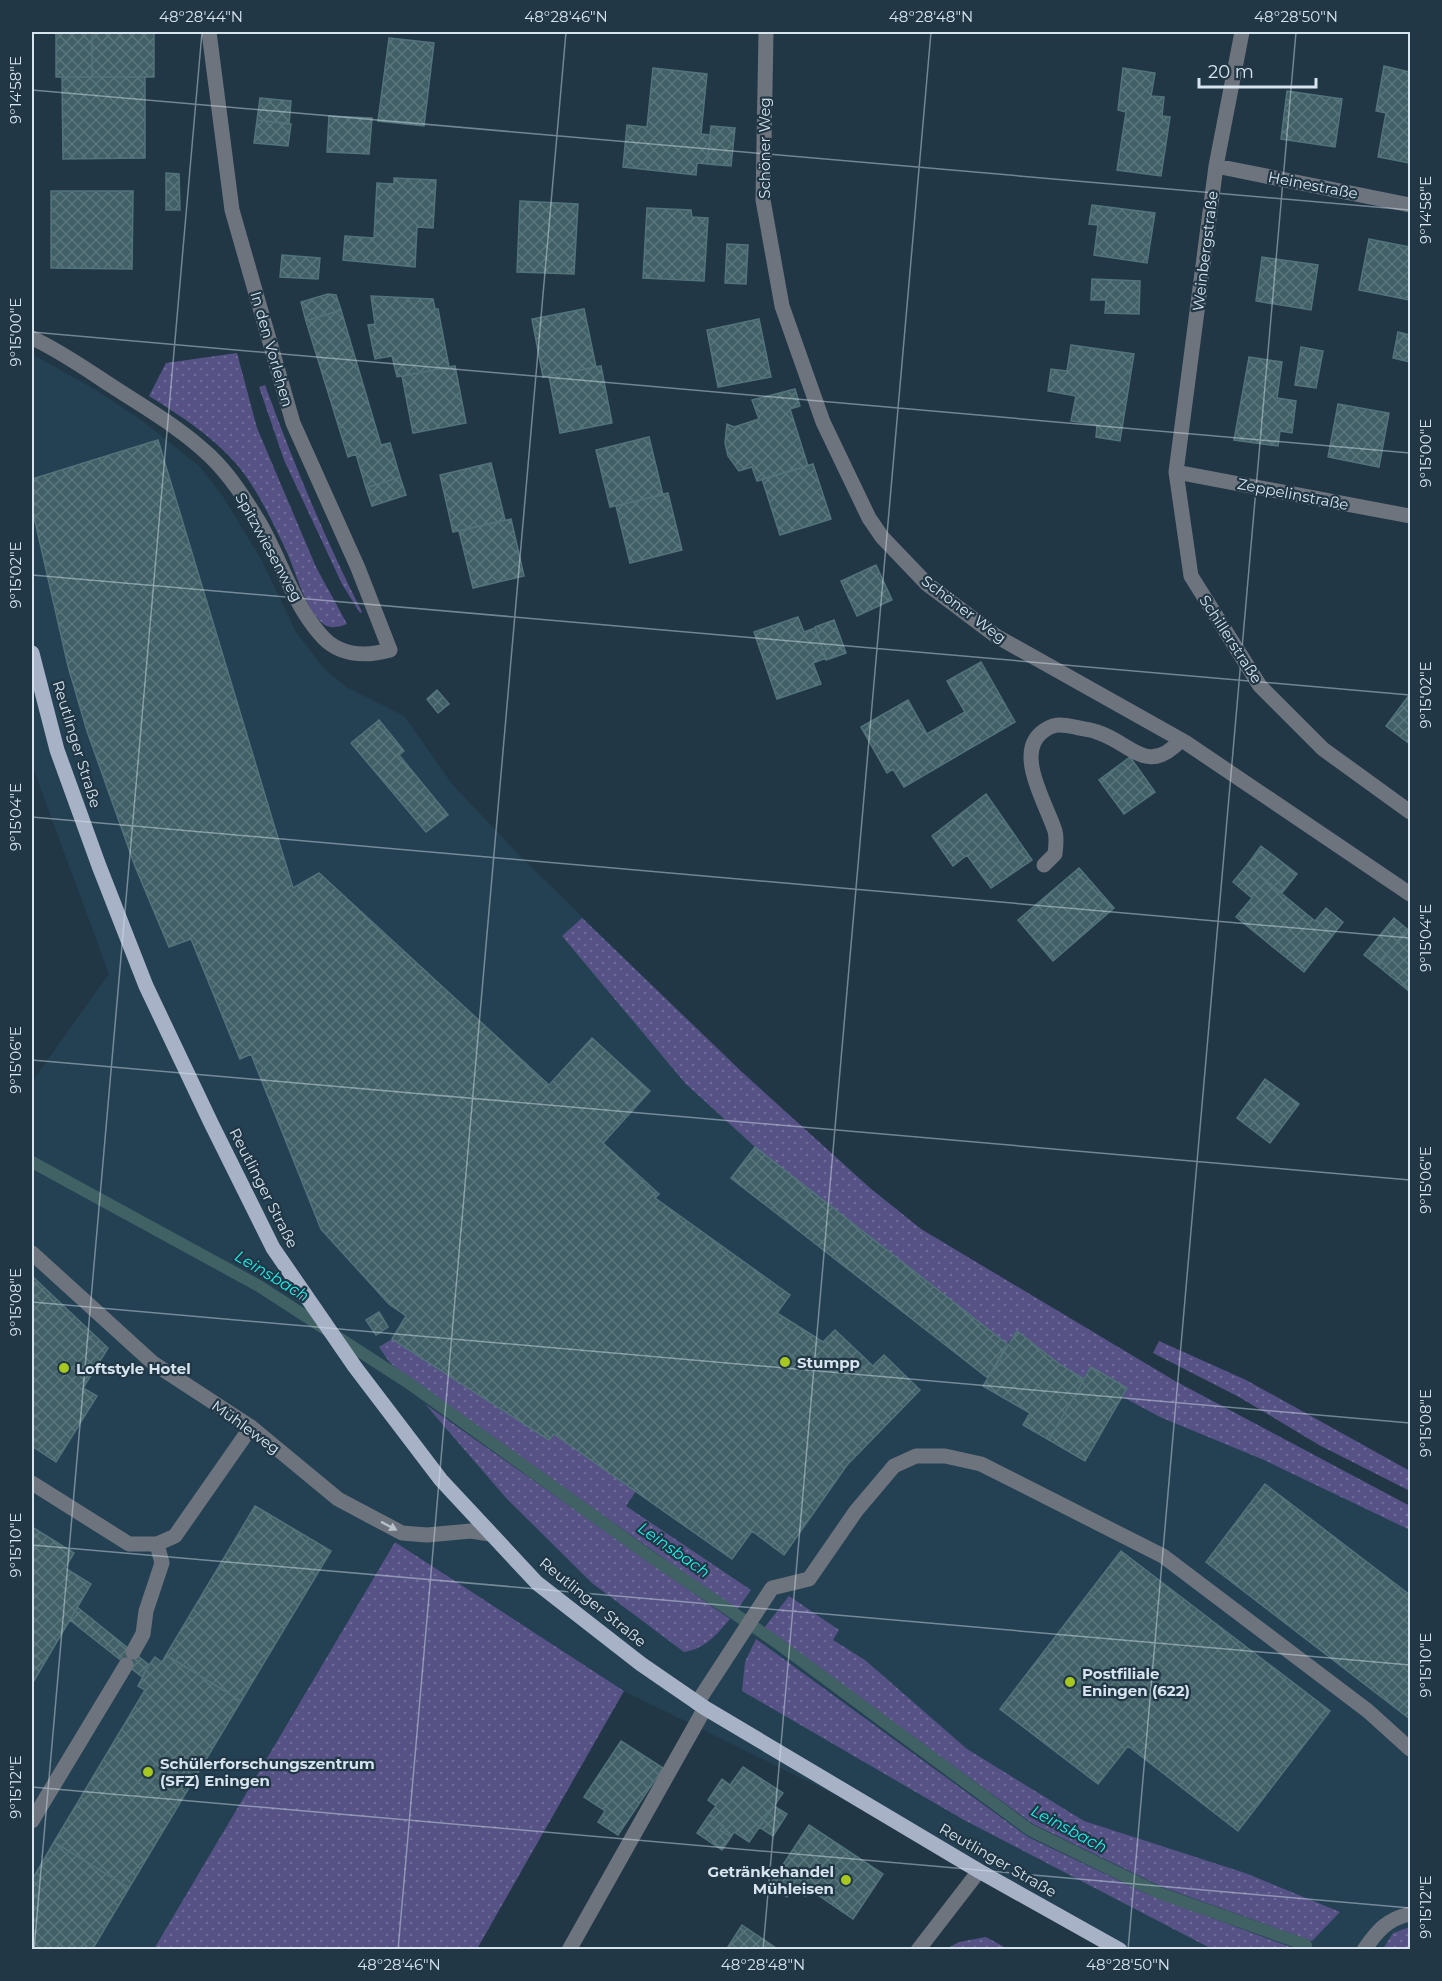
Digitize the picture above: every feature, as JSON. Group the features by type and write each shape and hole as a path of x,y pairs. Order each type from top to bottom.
{"main road":[{"name":"Reutlinger Straße","path":"32,653 57,750 146,986 273,1248 355,1367 441,1480 537,1583 641,1664 701,1706 979,1871 1120,1950"}],"street":[{"name":"In den Vorlehen","path":"209,32 232,210 293,423 358,568 390,650"},
{"name":"Schöner Weg","path":"766,32 763,200 782,306 823,422 869,518 882,537 927,584 996,636 1181,740 1410,894"},
{"name":"Weinbergstraße","path":"1176,472 1216,166 1242,32"},
{"name":"Heinestraße","path":"1216,166 1410,205"},
{"name":"Spitzwiesenweg","path":"32,338 155,414 210,456 238,489 260,525 298,601 320,635 343,651 372,655 390,650"},
{"name":"Zeppelinstraße","path":"1176,472 1410,516"},
{"name":"Schillerstraße","path":"1176,472 1191,576 1260,686 1323,749 1410,812"},
{"path":"1044,865 1055,854 1056,841 1042,802 1030,753 1037,736 1048,727 1059,723 1098,732 1144,757 1169,753 1181,740"},
{"name":"Mühleweg","path":"32,1253 153,1363 251,1427 338,1498 402,1533 427,1535 471,1531 490,1534"},
{"path":"32,1483 129,1544 157,1544 175,1536 251,1427"},
{"path":"569,1950 732,1647 772,1588 809,1579 856,1511 894,1466 916,1456 945,1456 981,1464 1162,1556 1368,1711 1410,1749"},
{"path":"32,1821 143,1634 146,1611 162,1563 157,1544"},
{"path":"918,1950 979,1871"},
{"path":"1364,1950 1379,1928 1394,1917 1410,1914"}],"shaded area":[{"path":"237,353 257,428 316,567 347,624 330,627 315,615 270,517 252,486 230,456 208,437 149,396 166,363"},
{"path":"32,354 96,390 144,422 200,467 222,495 261,559 296,632 325,670 348,688 404,716 452,784 519,855 741,1072 870,1188 921,1229 1038,1301 1175,1381 1410,1506 1410,1949 1126,1949 988,1870 624,1691 395,1542 154,1949 32,1949 32,1082 109,974 32,765"},
{"path":"265,385 310,500 362,612 360,613 342,584 284,460 259,387"},
{"path":"582,918 742,1072 870,1188 921,1229 1175,1381 1410,1506 1410,1530 1264,1460 1160,1417 1123,1397 1127,1388 1092,1367 1084,1379 1059,1364 1017,1331 1007,1344 755,1147 685,1083 562,936"},
{"path":"392,1339 549,1440 554,1434 636,1491 626,1506 751,1590 737,1610 414,1382 390,1363 379,1347"},
{"path":"1159,1341 1246,1380 1410,1471 1410,1491 1319,1445 1239,1397 1153,1353"},
{"path":"425,1404 730,1619 704,1644 684,1652 592,1583 507,1499"},
{"path":"395,1542 624,1691 477,1949 154,1949"},
{"path":"789,1596 839,1630 833,1640 865,1660 967,1749 1084,1821 1245,1873 1340,1912 1312,1941 1162,1887 1033,1824 764,1628"},
{"path":"756,1639 1028,1837 1147,1894 1296,1949 1212,1949 964,1820 742,1691 745,1662"},
{"path":"1410,1927 1410,1947 1383,1949 1393,1933"},
{"path":"986,1937 1008,1949 946,1949 959,1942"}],"building":[{"path":"56,32 92,32 92,77 56,77"},
{"path":"92,32 154,32 154,77 92,77"},
{"path":"389,38 434,43 424,126 378,121"},
{"path":"1384,66 1410,72 1410,163 1378,157 1386,113 1376,111"},
{"path":"653,68 707,74 701,134 711,135 707,164 697,163 696,175 623,167 627,125 647,127"},
{"path":"1123,68 1155,73 1151,96 1164,97 1162,116 1170,117 1161,176 1117,170 1126,112 1118,110"},
{"path":"62,77 145,77 145,158 63,159"},
{"path":"1287,91 1342,99 1335,147 1281,139"},
{"path":"260,98 291,101 289,124 257,120"},
{"path":"329,116 372,118 369,154 327,152"},
{"path":"257,120 291,124 288,146 254,143"},
{"path":"711,126 735,128 731,166 707,164"},
{"path":"166,173 179,174 180,210 166,210"},
{"path":"394,178 436,180 433,228 417,227 415,267 343,260 345,236 374,238 377,183 394,184"},
{"path":"51,191 133,191 132,269 51,268"},
{"path":"520,201 578,204 574,274 517,272"},
{"path":"1092,205 1155,213 1147,263 1094,255 1098,225 1089,224"},
{"path":"647,208 691,210 692,217 708,218 704,281 643,278"},
{"path":"1369,239 1410,247 1410,300 1359,290"},
{"path":"727,244 748,245 746,284 725,283"},
{"path":"282,255 320,258 318,279 280,277"},
{"path":"1262,257 1318,265 1311,310 1256,301"},
{"path":"1092,279 1140,281 1139,314 1105,313 1106,300 1091,300"},
{"path":"328,294 336,295 341,310 306,321 301,302"},
{"path":"371,296 433,299 435,309 438,309 449,367 397,377 392,356 375,359 368,325 375,324"},
{"path":"584,309 596,367 543,377 532,319"},
{"path":"341,310 381,445 390,443 400,477 366,488 356,454 348,457 306,321"},
{"path":"759,319 771,377 718,387 707,330"},
{"path":"1398,332 1410,335 1410,362 1393,358"},
{"path":"1071,345 1134,354 1120,441 1096,437 1097,425 1071,421 1076,396 1048,391 1051,369 1067,371"},
{"path":"1301,347 1323,351 1316,388 1295,385"},
{"path":"1249,357 1282,362 1277,398 1296,401 1292,433 1280,431 1278,446 1234,440"},
{"path":"455,366 466,423 413,433 402,376"},
{"path":"601,366 612,423 560,433 549,376"},
{"path":"795,389 800,406 790,409 808,466 757,481 752,467 739,471 728,456 725,443 727,424 734,427 759,419 752,400"},
{"path":"1338,404 1389,413 1379,467 1328,457"},
{"path":"649,437 663,495 610,507 596,450"},
{"path":"158,440 293,888 319,873 549,1085 592,1038 650,1091 603,1143 659,1194 655,1198 790,1295 777,1313 823,1342 835,1330 873,1366 884,1355 920,1390 847,1465 784,1555 752,1531 732,1559 554,1434 549,1440 392,1339 406,1316 389,1304 321,1229 251,1054 240,1059 191,939 169,947 135,866 87,731 68,666 32,508 32,479"},
{"path":"491,463 505,520 453,532 440,475"},
{"path":"813,464 831,519 780,535 762,479"},
{"path":"400,477 406,495 372,506 366,488"},
{"path":"668,493 682,550 630,563 616,506"},
{"path":"511,519 524,576 473,588 459,531"},
{"path":"876,565 892,600 857,616 841,581"},
{"path":"798,617 804,632 815,628 826,658 813,663 821,684 777,699 754,632"},
{"path":"834,620 846,653 826,660 815,627"},
{"path":"981,662 1015,722 904,787 893,769 887,773 861,727 908,700 927,734 965,712 947,681"},
{"path":"437,690 449,704 438,713 427,699"},
{"path":"1410,694 1410,744 1386,726"},
{"path":"379,720 404,751 399,755 448,815 426,832 351,743"},
{"path":"1130,757 1155,792 1124,814 1099,780"},
{"path":"986,794 1032,860 991,888 967,855 953,866 932,836"},
{"path":"1261,846 1297,874 1282,893 1247,865"},
{"path":"1247,865 1315,921 1326,908 1343,922 1304,972 1236,917 1252,898 1233,882"},
{"path":"1079,868 1114,908 1053,961 1018,920"},
{"path":"1394,918 1407,929 1378,966 1364,955"},
{"path":"1407,929 1410,932 1410,992 1378,966"},
{"path":"1265,1079 1299,1104 1270,1143 1237,1118"},
{"path":"755,1147 1007,1344 988,1378 731,1178"},
{"name":"Loftstyle Hotel","path":"32,1276 108,1348 83,1388 97,1396 56,1462 32,1446"},
{"path":"379,1312 388,1327 376,1335 366,1320"},
{"path":"1017,1331 1059,1364 1084,1379 1049,1440 1023,1425 1030,1413 983,1386"},
{"path":"1091,1367 1127,1388 1085,1461 1049,1440"},
{"path":"1265,1484 1410,1595 1410,1719 1206,1562"},
{"path":"255,1506 331,1551 241,1701 166,1655"},
{"path":"32,1527 74,1553 65,1568 91,1584 32,1684"},
{"path":"1121,1551 1330,1711 1238,1831 1128,1746 1098,1784 1000,1709"},
{"path":"77,1607 149,1665 142,1677 70,1620"},
{"name":"Schülerforschungszentrum (SFZ) Eningen","path":"166,1655 241,1701 129,1888 54,1842 145,1690 138,1686 149,1665 155,1657 162,1662"},
{"path":"621,1741 663,1768 618,1835 598,1822 605,1811 584,1797"},
{"path":"743,1767 783,1793 749,1842 734,1832 731,1837 720,1830 724,1826 709,1815 716,1806 708,1800 722,1779 730,1785"},
{"path":"774,1806 787,1814 773,1836 759,1827"},
{"path":"709,1815 724,1826 720,1830 731,1837 722,1850 697,1833"},
{"path":"809,1825 883,1874 853,1919 809,1889 805,1896 794,1887 787,1897 769,1886"},
{"path":"54,1842 129,1888 92,1950 32,1950 32,1880"},
{"path":"742,1925 779,1950 726,1950"}],"waterway":[{"name":"Leinsbach","path":"32,1162 259,1286 410,1384 648,1555 776,1642 1030,1830 1159,1893 1306,1945"}],"place":[{"name":"Stumpp","path":"785,1362"},
{"name":"Loftstyle Hotel","path":"64,1368"},
{"name":"Postfiliale Eningen (622)","path":"1070,1682"},
{"name":"Schülerforschungszentrum (SFZ) Eningen","path":"148,1772"},
{"name":"Getränkehandel Mühleisen","path":"846,1880"}]}
